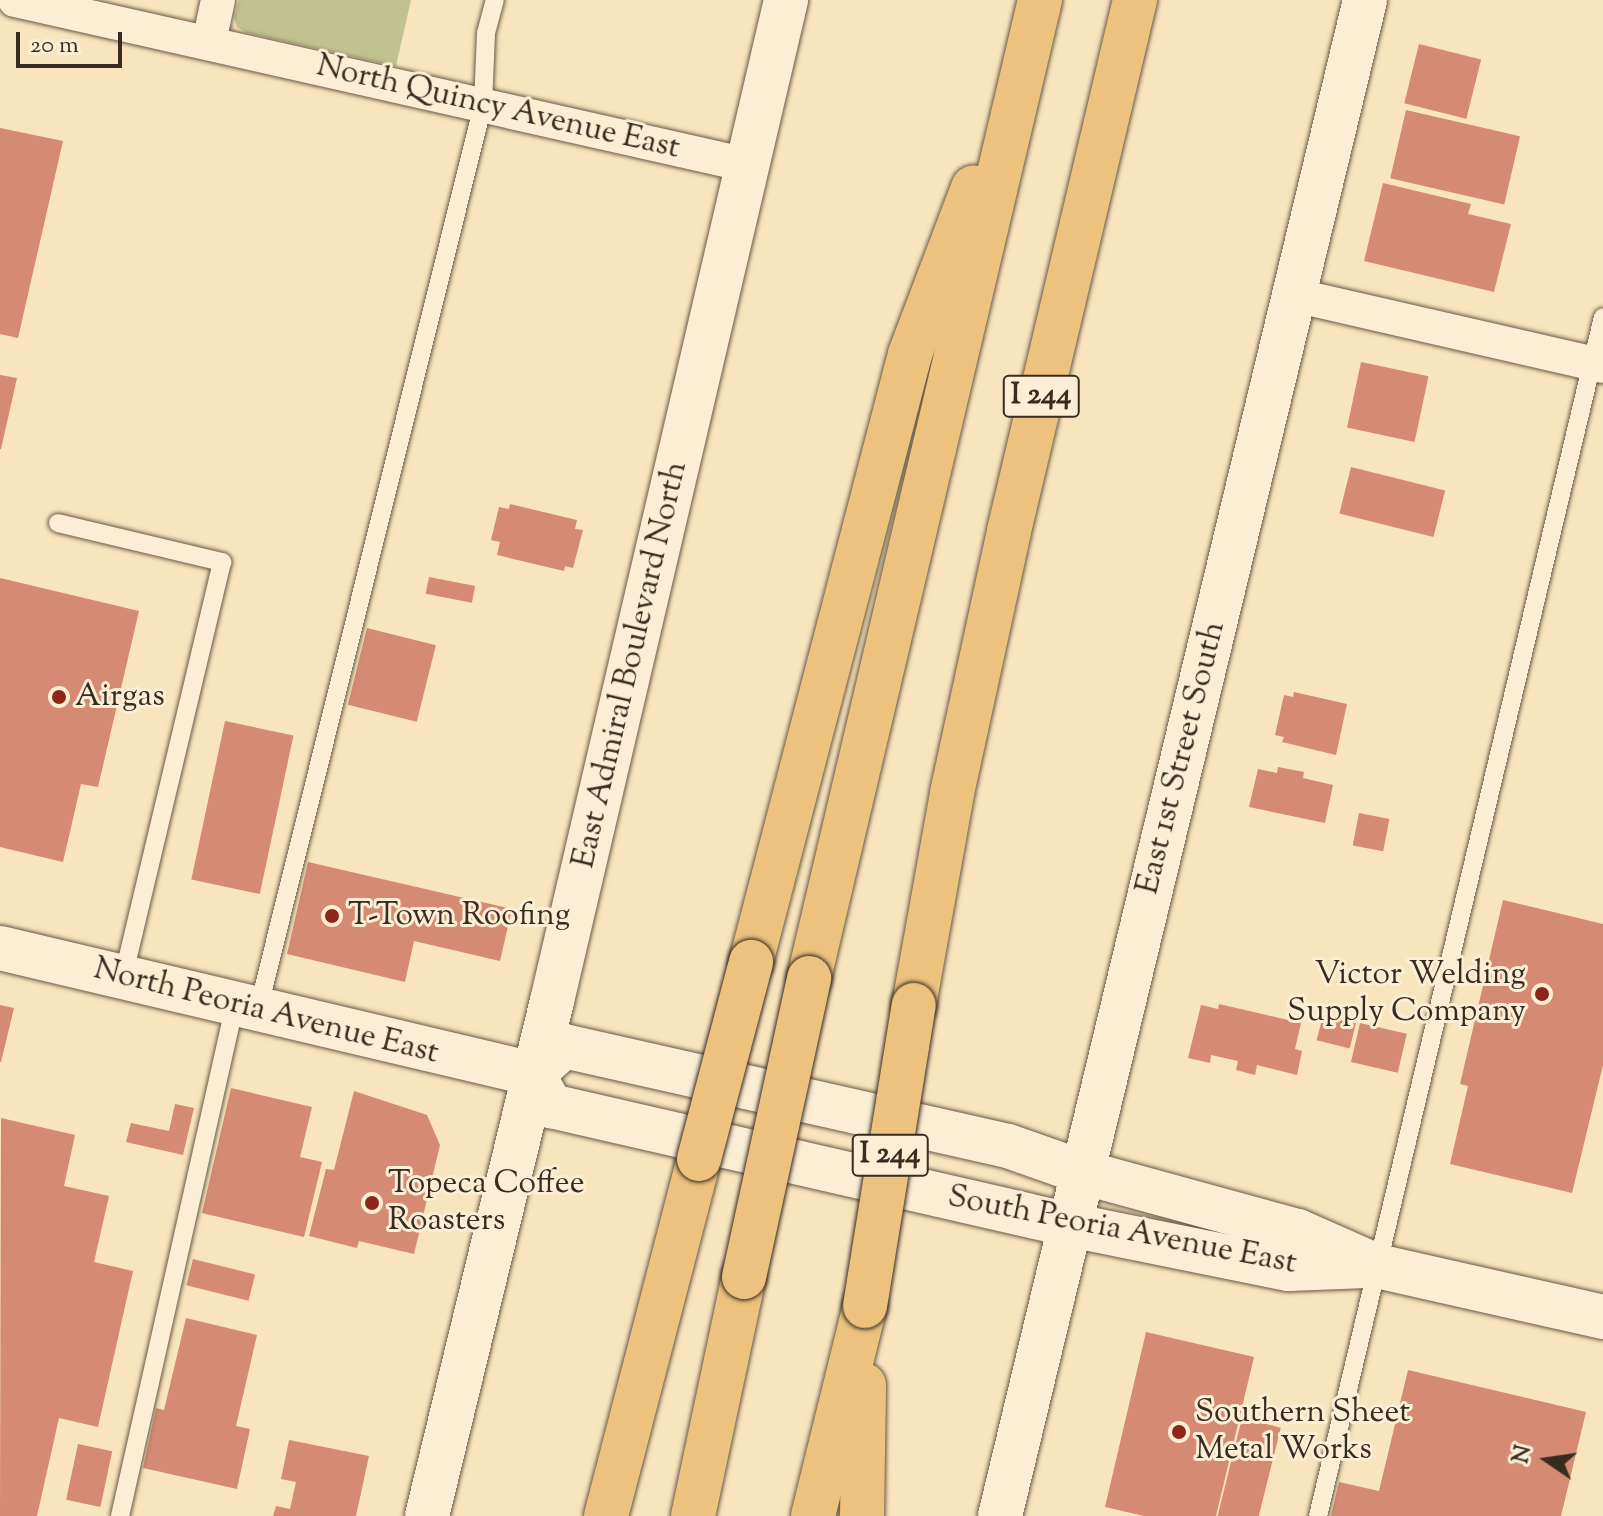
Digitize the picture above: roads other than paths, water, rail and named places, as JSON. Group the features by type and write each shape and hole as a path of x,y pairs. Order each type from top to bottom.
{"highway":[{"name":"I 244","path":"813,1516 865,1306 952,793 999,577 1135,0"},
{"path":"606,1516 910,354 1038,12"},
{"path":"693,1516 809,978 1038,12"},
{"path":"862,1516 865,1306"}],"main road":[{"name":"East Admiral Boulevard North","path":"427,1516 786,0"},
{"name":"East 1st Street South","path":"1000,1516 1365,0"},
{"name":"North Peoria Avenue East","path":"0,948 533,1074"},
{"name":"South Peoria Avenue East","path":"1377,1266 1289,1269 1070,1225 551,1106 533,1074 564,1046 1008,1146 1082,1172 1298,1231 1377,1266 1603,1317"}],"street":[{"name":"North Quincy Avenue East","path":"15,0 747,165"},
{"path":"209,42 218,0"},
{"path":"1294,295 1598,365"}],"lane":[{"path":"120,1516 247,1007 483,105 486,33 495,0"},
{"path":"1318,1516 1598,365 1603,317"},
{"path":"58,523 222,562 123,977"}],"place":[{"name":"Airgas","path":"59,697"},
{"name":"T-Town Roofing","path":"332,916"},
{"name":"Victor Welding Supply Company","path":"1542,994"},
{"name":"Topeca Coffee Roasters","path":"372,1203"},
{"name":"Southern Sheet Metal Works","path":"1179,1432"}]}
